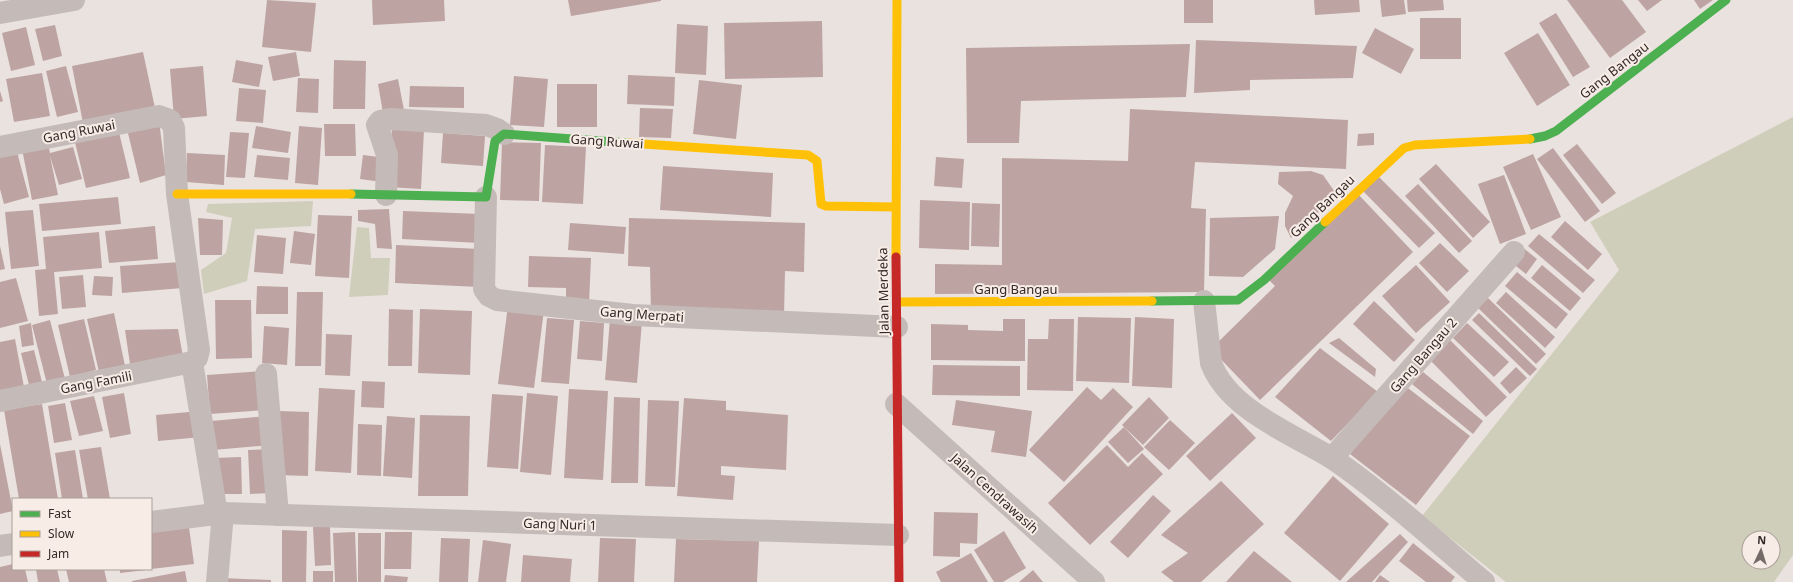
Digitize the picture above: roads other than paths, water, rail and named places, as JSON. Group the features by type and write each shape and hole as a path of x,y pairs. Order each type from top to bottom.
{"street":[{"path":"0,13 74,0"},
{"name":"Jalan Merdeka","path":"897,0 895,207 899,582"},
{"name":"Gang Bangau","path":"897,302 1238,300 1252,291 1404,148 1416,145 1534,139 1556,131 1726,0"},
{"name":"Gang Ruwai","path":"0,147 159,116 170,120 174,128 177,194"},
{"path":"217,582 220,513 192,362 197,358 199,350 177,194 328,194 486,197 495,141 504,134 497,129 486,125 382,120 377,125 386,147 386,195"},
{"name":"Gang Ruwai","path":"504,134 808,155 817,161 820,201 826,206 895,207"},
{"name":"Gang Merpati","path":"486,197 484,289 489,296 497,300 633,315 897,327"},
{"name":"Gang Bangau 2","path":"1332,458 1514,252"},
{"path":"1204,301 1211,363 1214,373 1234,399 1256,414 1332,458 1371,487 1484,582"},
{"name":"Gang Famili","path":"0,401 192,362"},
{"path":"266,374 278,515"},
{"name":"Jalan Cendrawasih","path":"896,404 1094,582"},
{"name":"Gang Nuri 1","path":"152,522 220,513 898,535"},
{"path":"0,546 12,544"}]}
